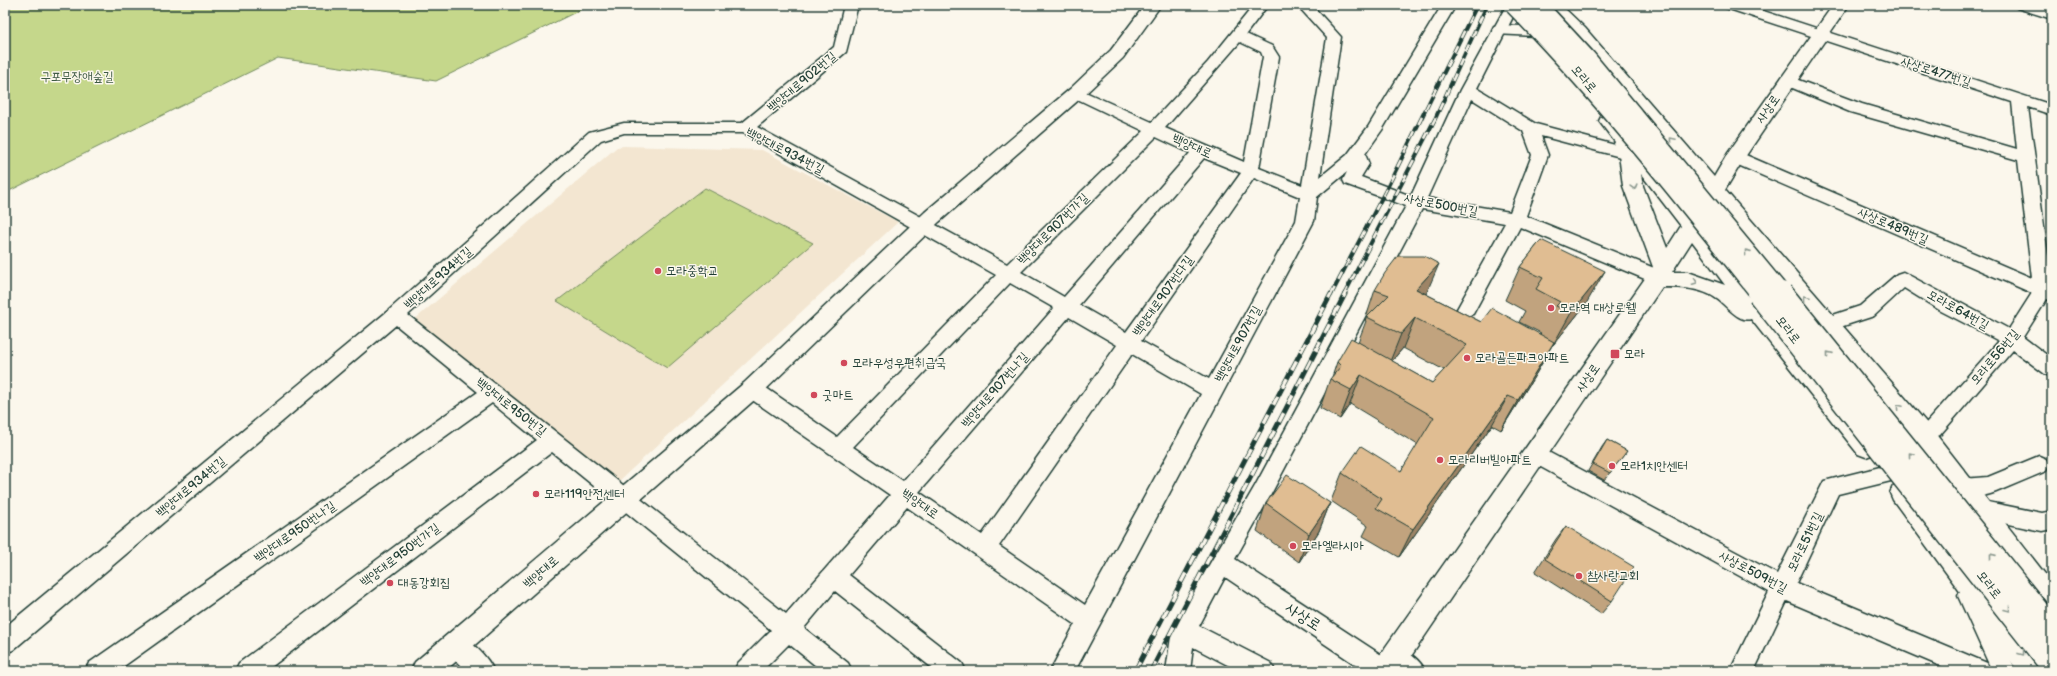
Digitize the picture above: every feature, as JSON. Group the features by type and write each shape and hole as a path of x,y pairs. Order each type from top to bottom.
{"main road":[{"name":"백양대로","path":"425,671 752,389 924,225 1076,93 1118,54 1153,5"},
{"name":"모라로","path":"1513,5 1536,30 1624,145 1691,225 1772,330 1888,474 2035,671"},
{"name":"모라로","path":"1513,5 1566,58 1710,231 2052,665"},
{"name":"모라로","path":"1537,5 1586,58 1722,221 2052,630"},
{"name":"모라로","path":"1552,5 1579,32 1923,435 2052,604"},
{"name":"사상로","path":"1388,666 1659,275 1715,191 1731,163 1841,5"},
{"path":"1500,30 1536,30"},
{"path":"1624,145 1633,186 1659,275 1688,280 1723,292 1772,330"},
{"path":"1691,163 1731,163"}],"street":[{"name":"백양대로902번길","path":"746,128 841,49 850,5"},
{"name":"백양대로907번가길","path":"839,448 1008,274 1154,129 1238,36 1261,5"},
{"name":"백양대로907번길","path":"1062,671 1088,620 1305,221 1334,37 1304,5"},
{"path":"1310,194 1353,159 1357,154 1449,5"},
{"path":"1178,671 1184,630 1221,562 1262,492 1417,202 1468,90 1513,5"},
{"name":"사상로477번길","path":"1731,5 2052,110"},
{"path":"2022,5 2044,10"},
{"name":"백양대로907번다길","path":"984,549 1250,172 1271,57 1267,50 1238,36"},
{"path":"1788,81 1856,108 2026,157"},
{"path":"1468,90 1530,128 1624,145"},
{"name":"백양대로","path":"1076,93 1201,151 1250,172 1310,194"},
{"path":"2019,99 2026,157 2047,292"},
{"name":"백양대로934번길","path":"5,642 396,315 595,136 624,128 746,128 924,225"},
{"path":"1466,309 1516,219 1540,155 1530,128"},
{"name":"백양대로907번나길","path":"746,671 788,629 1201,151"},
{"name":"사상로500번길","path":"1357,154 1361,164 1350,180 1417,202 1516,219 1659,275"},
{"name":"사상로489번길","path":"1731,163 2047,292"},
{"path":"924,225 1213,391"},
{"name":"모라로64번길","path":"1828,324 1867,311 1902,279 1948,306 2012,339 2052,369"},
{"name":"모라로56번길","path":"1923,435 1933,429 2012,339 2047,292"},
{"name":"백양대로950번길","path":"396,315 626,499"},
{"name":"백양대로","path":"752,389 1088,620"},
{"name":"백양대로950번나길","path":"97,671 492,393"},
{"name":"백양대로950번가길","path":"247,671 552,440"},
{"name":"사상로509번길","path":"1535,454 1782,588 1979,671"},
{"path":"1962,488 1989,486 2039,465"},
{"name":"모라로51번길","path":"1742,671 1832,488 1888,474"},
{"path":"626,499 840,671"},
{"path":"1978,509 2042,522 2052,520"},
{"path":"1953,560 2004,671"},
{"name":"사상로","path":"1221,562 1388,666"},
{"path":"833,576 954,671"},
{"path":"1184,630 1263,671"},
{"path":"456,645 482,671"},
{"path":"1388,666 1413,671"}],"shaded area":[{"name":"모라중학교","path":"617,147 762,150 898,222 619,481 414,320"}],"green space":[{"name":"구포무장애숲길","path":"5,5 590,5 436,81 278,58 5,193"},
{"path":"705,188 813,243 667,368 557,301"}],"building":[{"path":"1541,240 1605,271 1571,313 1556,306 1560,302 1536,289 1543,278 1520,267"},
{"path":"1398,256 1424,256 1439,264 1416,289 1481,322 1492,308 1554,342 1518,400 1508,396 1413,529 1376,508 1382,499 1342,473 1361,446 1401,471 1434,417 1361,375 1351,390 1330,379 1341,366 1337,362 1351,338 1432,383 1467,345 1415,318 1401,334 1367,317 1389,295 1375,290 1385,273"},
{"path":"1607,440 1627,451 1610,473 1593,464"},
{"path":"1287,475 1330,503 1309,534 1266,503"},
{"path":"1566,526 1634,567 1612,601 1545,559"}],"railway":[{"path":"1331,295 1389,184 1477,5"},
{"path":"1344,295 1435,119 1487,5"},
{"path":"1135,671 1331,294"},
{"path":"1151,671 1345,294"}],"place":[{"name":"모라중학교","path":"658,271"},
{"name":"모라역 대상로웰","path":"1551,308"},
{"name":"모라","path":"1615,354"},
{"name":"모라골든파크아파트","path":"1467,358"},
{"name":"모라우성우편취급국","path":"844,363"},
{"name":"굿마트","path":"814,395"},
{"name":"모라리버빌아파트","path":"1440,460"},
{"name":"모라1치안센터","path":"1612,466"},
{"name":"모라119안전센터","path":"536,494"},
{"name":"모라엘라시아","path":"1293,546"},
{"name":"참사랑교회","path":"1579,576"},
{"name":"대동강회집","path":"390,583"}]}
